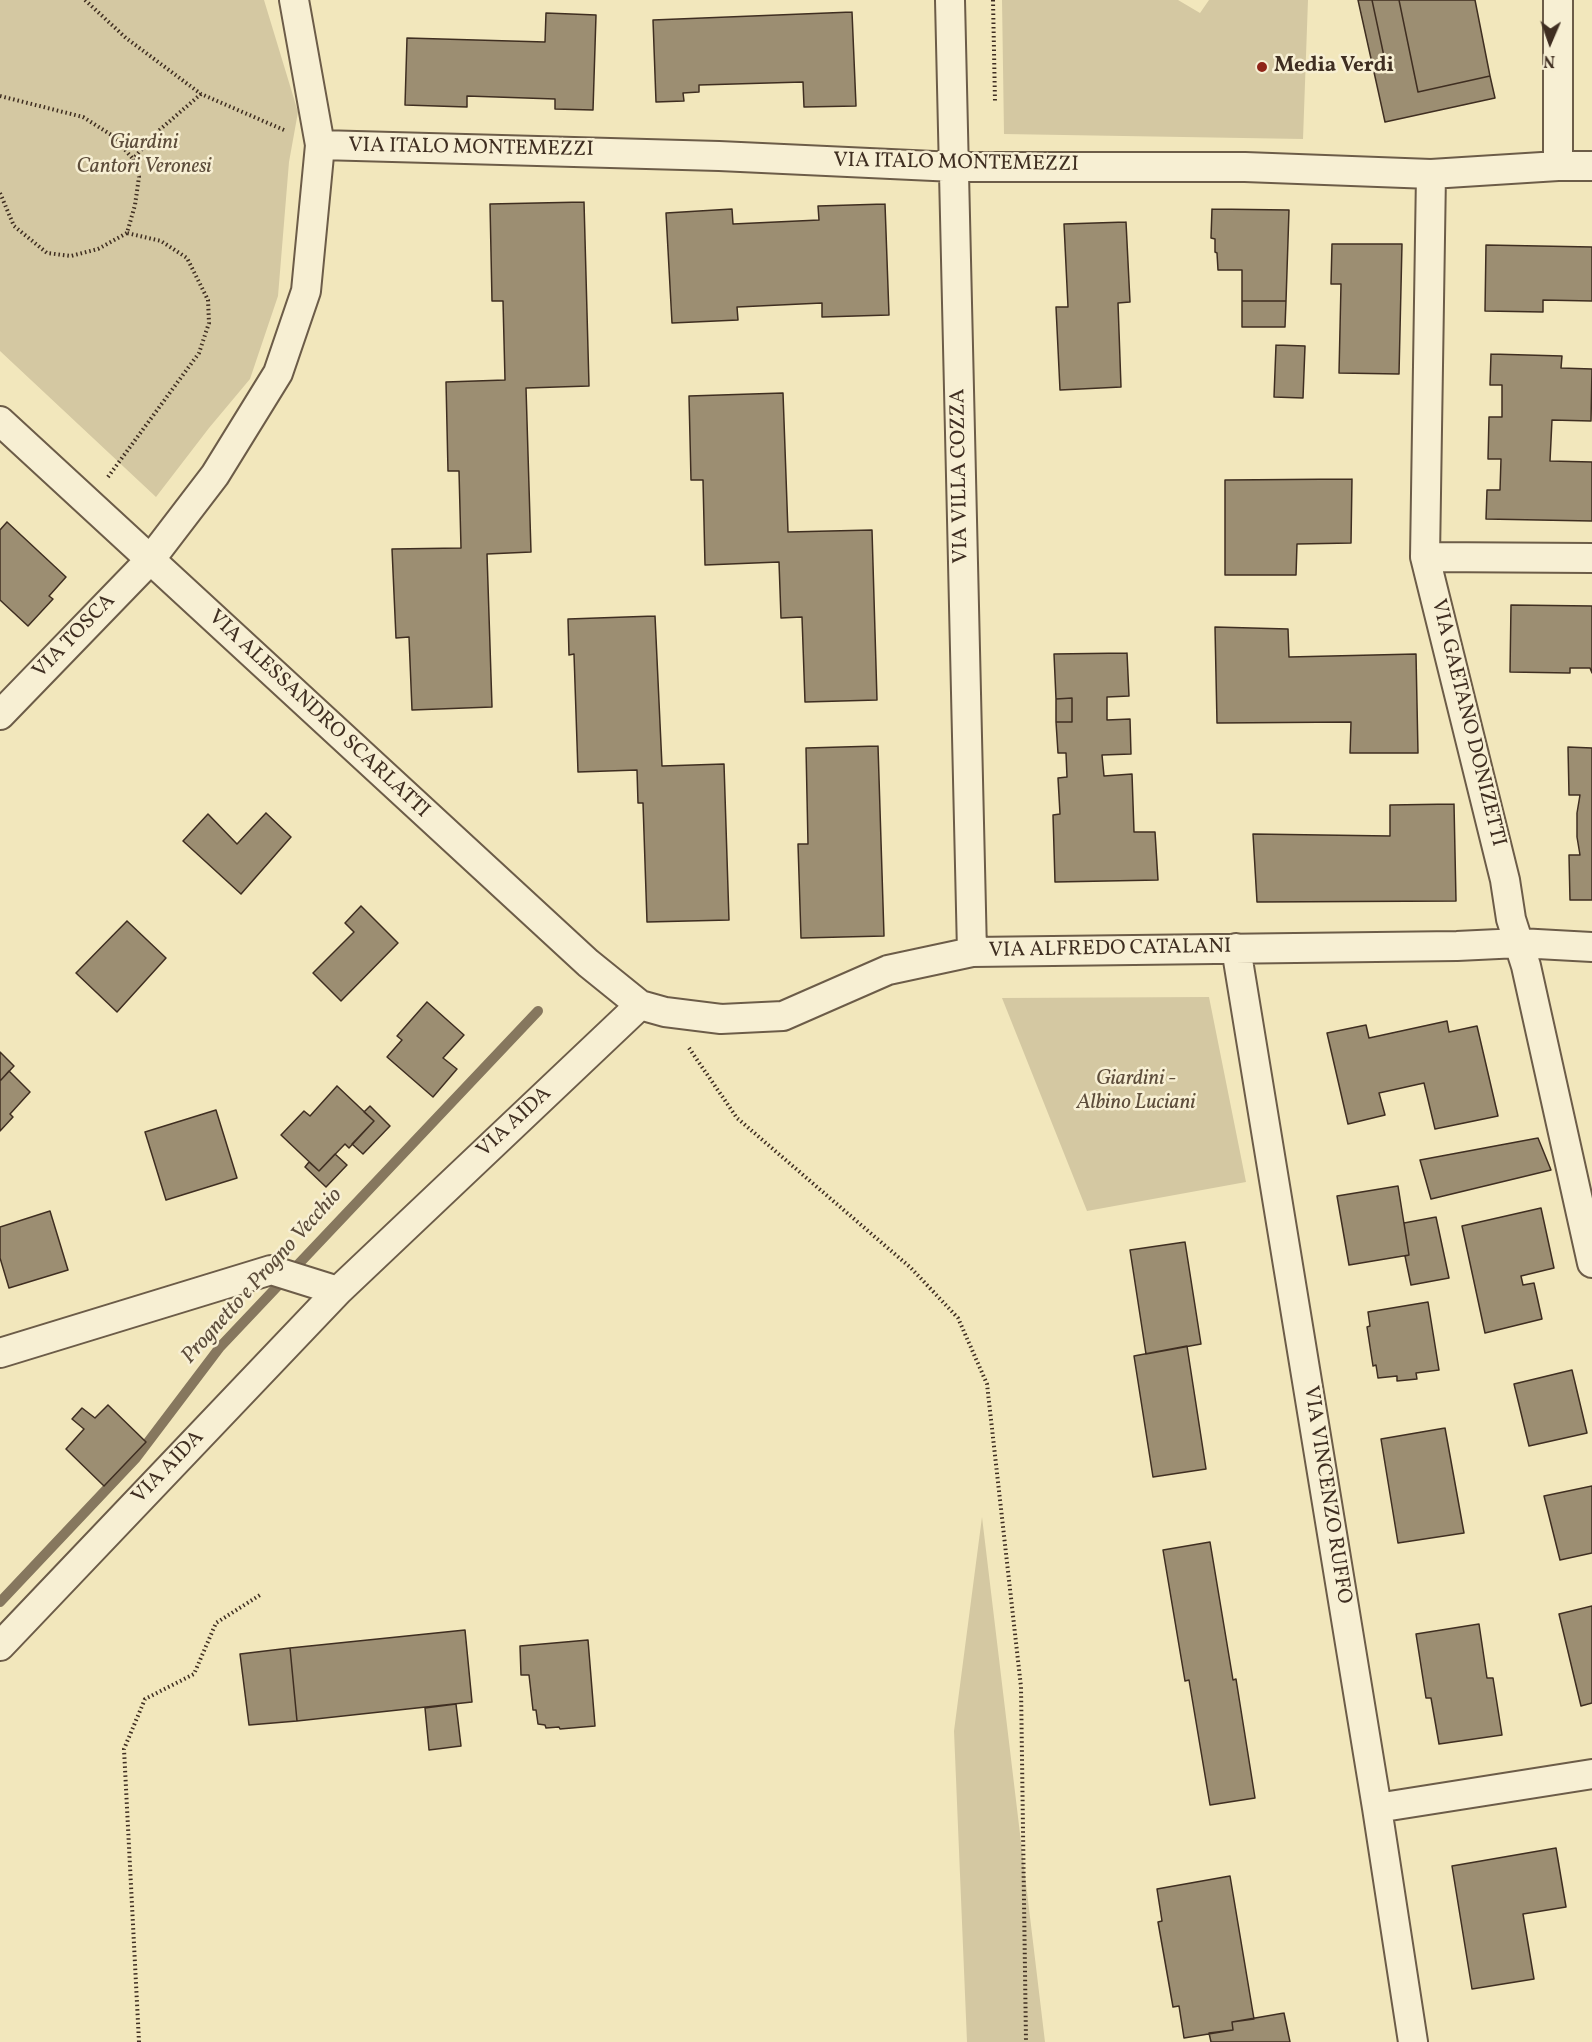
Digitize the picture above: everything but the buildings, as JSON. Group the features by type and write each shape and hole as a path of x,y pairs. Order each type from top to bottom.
{"street":[{"name":"VIA TOSCA","path":"0,715 150,560 215,475 278,373 306,291 321,146 294,0"},
{"name":"VIA VILLA COZZA","path":"950,0 972,952"},
{"path":"1558,0 1558,166"},
{"name":"VIA ITALO MONTEMEZZI","path":"321,146 719,156 955,167 1245,167 1431,174 1592,166"},
{"name":"VIA GAETANO DONIZETTI","path":"1431,174 1425,557 1505,880 1511,919 1526,966 1592,1263"},
{"name":"VIA ALESSANDRO SCARLATTI","path":"0,421 588,963 652,1009"},
{"path":"1425,557 1592,558"},
{"name":"VIA ALFREDO CATALANI","path":"652,1009 721,1018 783,1016 888,970 972,952 1457,946 1519,943 1592,947"},
{"name":"VIA VINCENZO RUFFO","path":"1236,948 1377,1808 1413,2042"},
{"name":"VIA AIDA","path":"0,1646 338,1291 652,1009"},
{"path":"0,1353 271,1270 338,1291"},
{"path":"1377,1808 1592,1774"}],"path":[{"path":"85,0 126,38 201,94 321,146"},
{"path":"993,0 994,102"},
{"path":"133,159 156,133 201,94"},
{"path":"0,96 83,117 113,136 133,159 139,177 135,205 127,233"},
{"path":"0,193 14,226 47,254 71,256 98,249 127,233 161,241 187,258 208,300 209,323 199,353 164,397 119,463 88,501"},
{"path":"652,1009 737,1118 911,1268 958,1318 987,1384 1021,1687 1026,2042"},
{"path":"139,2042 124,1749 145,1699 194,1674 216,1623 260,1595"}],"green space":[{"name":"Giardini Cantori Veronesi","path":"0,0 264,0 298,112 289,162 278,296 250,379 156,497 0,351"},
{"path":"1002,0 1178,0 1200,13 1209,0 1308,0 1303,139 1004,134"},
{"name":"Giardini - Albino Luciani","path":"1209,997 1246,1182 1087,1211 1002,998"},
{"path":"982,1517 1045,2042 967,2042 954,1731"}],"waterway":[{"name":"Prognetto e Progno Vecchio","path":"0,1602 136,1458 220,1347 538,1011"}],"place":[{"name":"Media Verdi","path":"1262,67"}]}
